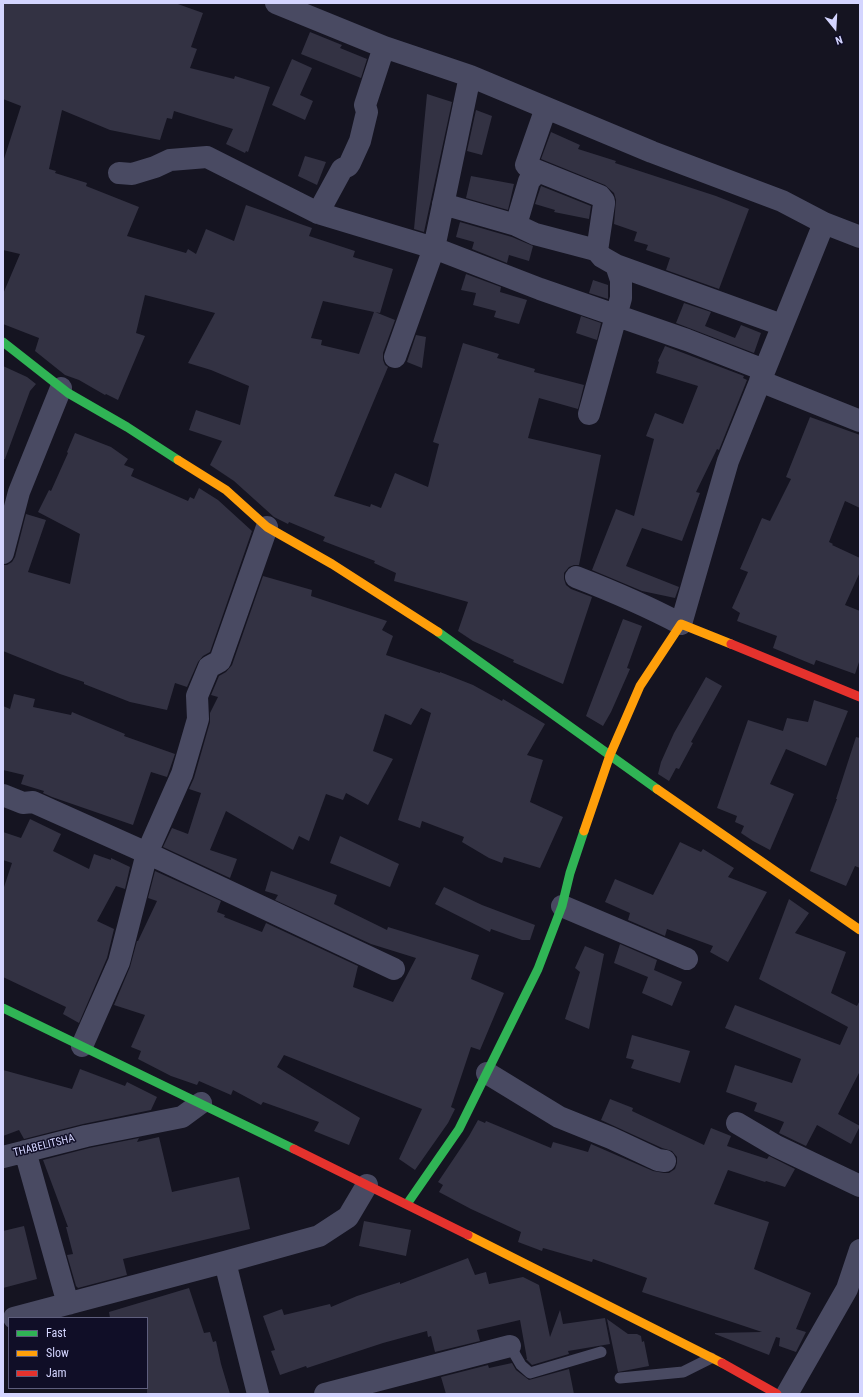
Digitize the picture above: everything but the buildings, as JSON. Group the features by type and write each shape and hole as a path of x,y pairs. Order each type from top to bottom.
{"street":[{"path":"276,3 384,47 470,76 652,152 782,201 824,223 860,236"},
{"path":"318,213 342,169 350,163 360,141 367,112 365,105 384,47"},
{"path":"395,357 434,248 470,76"},
{"path":"546,108 526,165 602,198 604,204 597,251"},
{"path":"119,173 132,174 155,167 170,160 207,157 318,213 434,248 540,289 687,340 860,421"},
{"path":"516,225 529,181 538,171"},
{"path":"443,204 516,225 534,234 597,251 602,257 616,265 782,325"},
{"path":"407,1204 459,1129 538,970 562,906 570,873 610,755 640,686 681,624 728,462 824,223"},
{"path":"589,414 621,298 621,280 616,265"},
{"path":"3,342 62,388 127,427 226,490 267,527 332,564 441,634 708,825 860,930"},
{"path":"3,553 19,492 62,388"},
{"path":"82,1046 119,962 147,853 182,774 198,719 197,696 209,668 220,661 267,527"},
{"path":"576,577 647,606 681,624 860,697"},
{"path":"3,795 23,803 33,802 147,853 394,970"},
{"path":"562,906 687,960"},
{"path":"3,1008 407,1204 712,1358 777,1394"},
{"path":"487,1073 559,1117 665,1162"},
{"name":"THABELITSHA","path":"3,1157 86,1136 182,1117 201,1103"},
{"path":"737,1122 776,1146 860,1186"},
{"path":"25,1151 68,1304"},
{"path":"18,1317 319,1236 348,1217 367,1185"},
{"path":"787,1394 847,1289 860,1250"},
{"path":"225,1262 258,1394"},
{"path":"326,1394 510,1346"}],"lane":[{"path":"510,1346 521,1365 530,1373 602,1352"},
{"path":"620,1378 683,1372 712,1358"}],"traffic: fast":[{"path":"3,342 68,393 127,427 178,460"},
{"path":"438,632 657,789"},
{"path":"407,1204 459,1129 538,969 562,906 570,873 584,831"},
{"path":"3,1008 294,1149"}],"traffic: slow":[{"path":"178,460 226,490 267,527 332,564 438,632"},
{"path":"584,831 610,755 640,686 681,624 731,644"},
{"path":"657,789 860,930"},
{"path":"468,1235 722,1363"}],"traffic: jam":[{"path":"731,644 860,697"},
{"path":"294,1149 468,1235"},
{"path":"722,1363 777,1394"}]}
